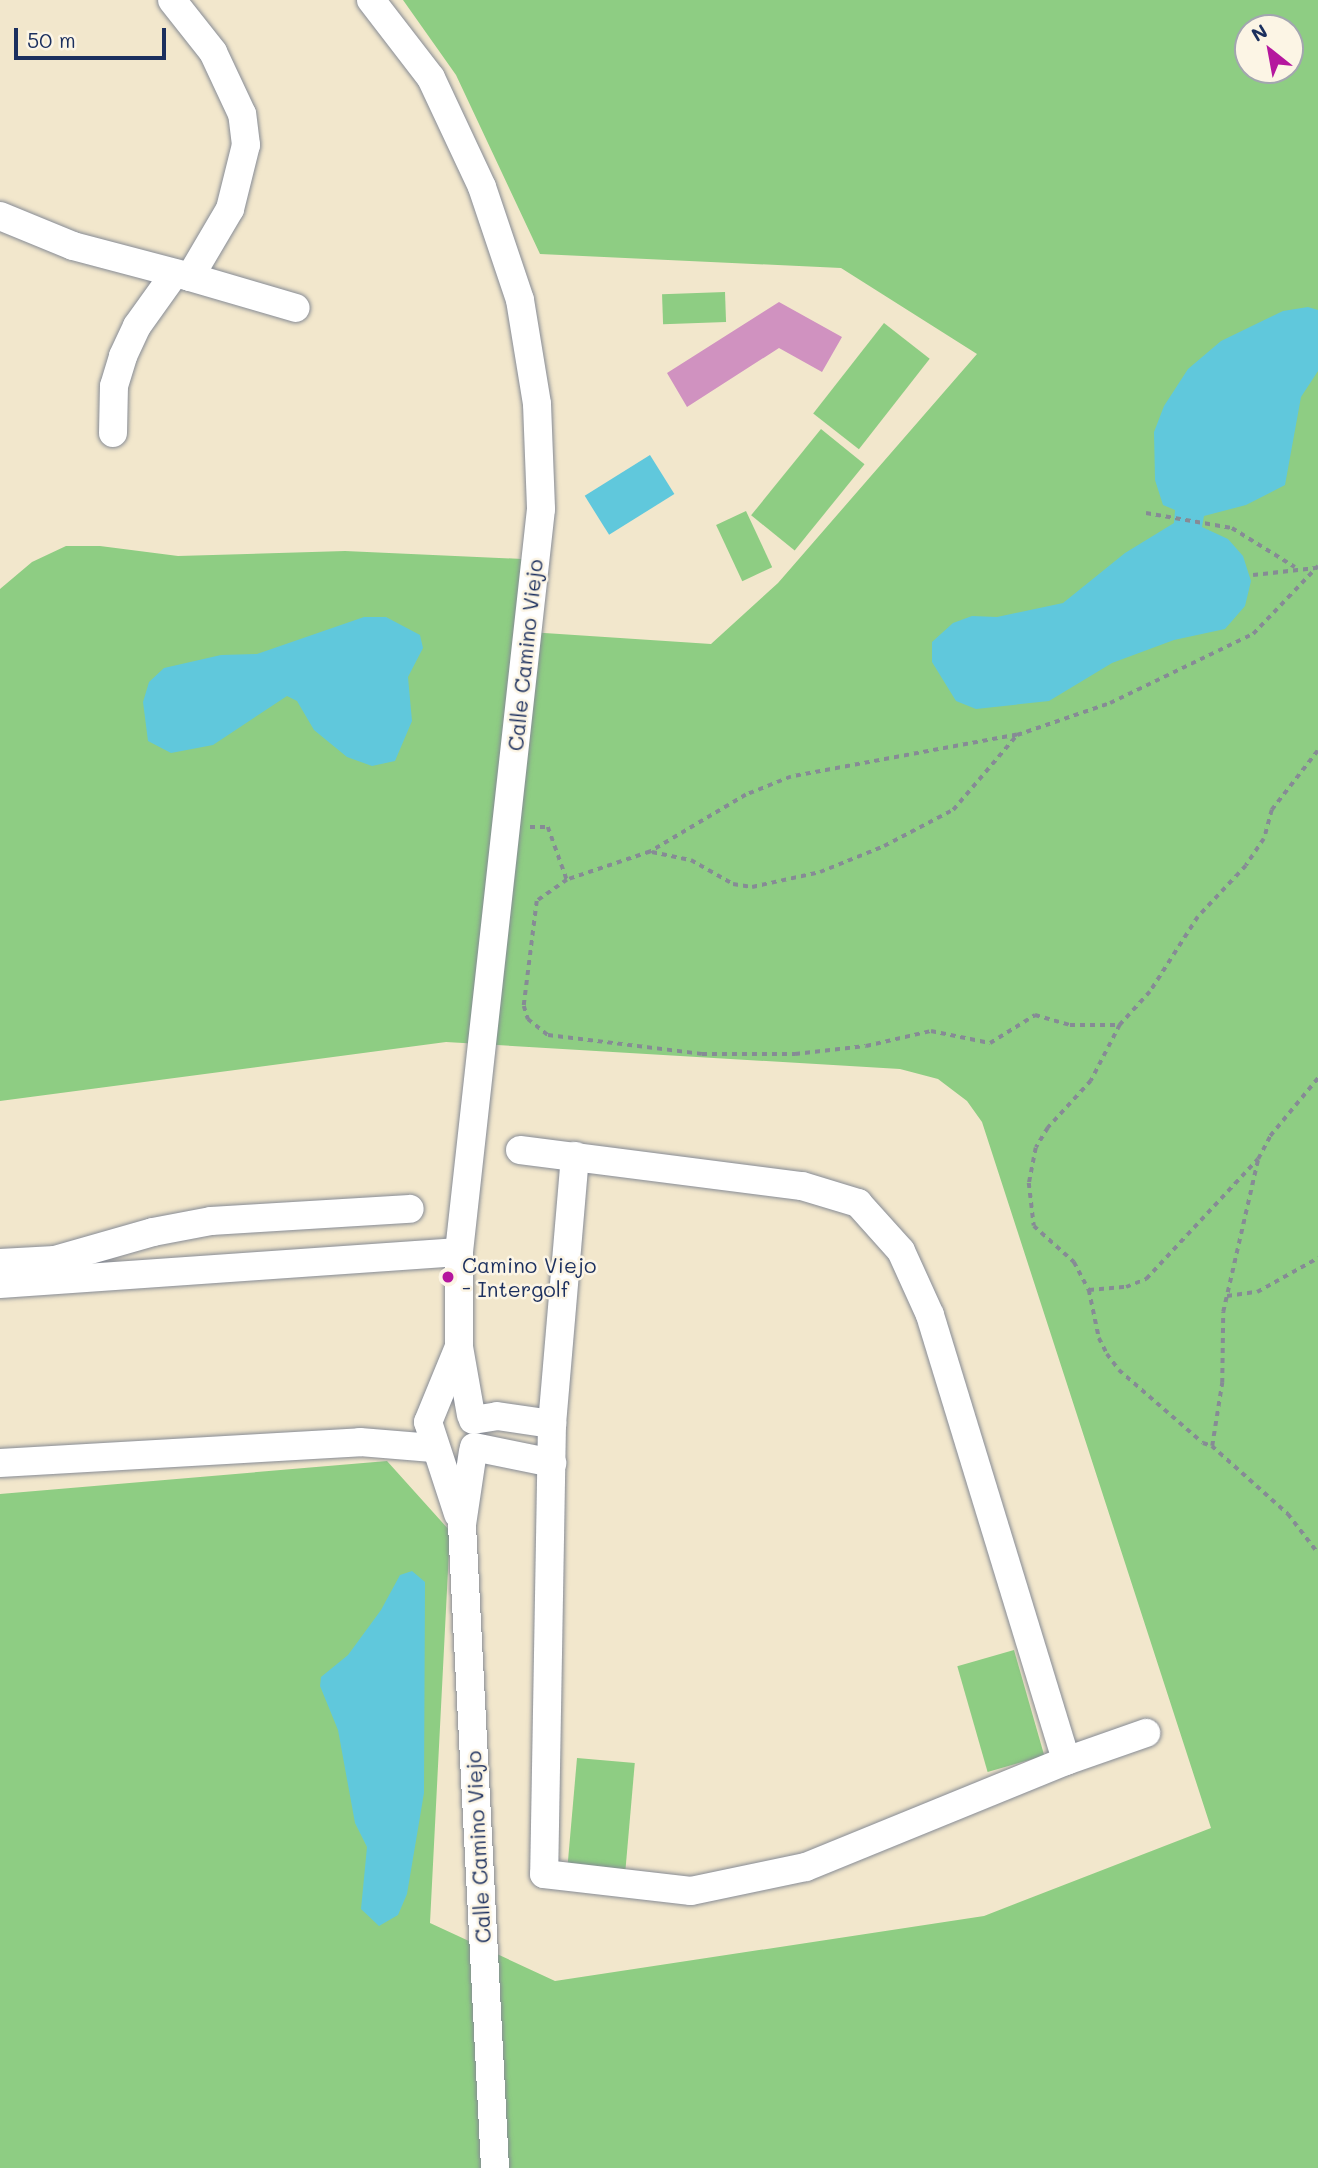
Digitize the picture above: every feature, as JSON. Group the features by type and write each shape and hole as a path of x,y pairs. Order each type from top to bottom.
{"street":[{"path":"113,433 114,386 123,356 137,326 182,275 230,209 246,145 242,114 213,52 172,0"},
{"name":"Calle Camino Viejo","path":"371,0 431,78 482,187 520,300 537,404 541,509 459,1252 459,1347 473,1433 462,1525 495,2168"},
{"path":"0,216 73,246 296,308"},
{"path":"520,1150 802,1186 858,1203 901,1251 930,1315 1066,1761"},
{"path":"575,1156 552,1424 544,1874 691,1891 806,1867 1066,1761 1146,1733"},
{"path":"0,1263 55,1260 153,1232 211,1221 410,1209"},
{"path":"0,1284 459,1252"},
{"name":"Calle Camino Viejo","path":"459,1347 433,1436 462,1525"},
{"path":"433,1436 453,1406 473,1433 551,1463"},
{"path":"433,1436 449,1463 473,1433 497,1416 552,1424"},
{"path":"0,1463 433,1436"}],"path":[{"path":"1146,513 1209,521 1232,528 1296,567"},
{"path":"1253,575 1296,567 1317,567"},
{"path":"1120,1025 1070,1025 1035,1015 990,1044 930,1031 866,1046 795,1054 702,1054 548,1035 537,1030 524,1006 534,914 537,901 567,880 650,852 746,795 791,777 1017,735 1066,721 1228,650 1253,634 1317,567"},
{"path":"650,852 691,860 733,884 752,887 820,872 953,810 1017,735"},
{"path":"1318,751 1272,810 1264,839 1246,866 1198,917 1150,992 1120,1025 1091,1081 1048,1128 1036,1148 1029,1183 1034,1226 1061,1247 1089,1290 1099,1338 1119,1370 1203,1444 1212,1446 1288,1514 1318,1553"},
{"path":"506,826 548,827 567,880"},
{"path":"1212,1446 1222,1382 1227,1296 1258,1159 1270,1136 1318,1078"},
{"path":"1089,1290 1126,1287 1146,1279 1258,1159"},
{"path":"1227,1296 1257,1292 1318,1258"}],"green space":[{"path":"403,0 1318,0 1318,2168 0,2168 0,1494 387,1461 450,1531 430,1923 555,1981 984,1916 1211,1828 982,1122 967,1101 938,1079 900,1069 446,1042 0,1101 0,589 32,562 66,546 100,546 178,556 345,551 522,559 514,631 711,644 778,583 977,354 841,268 540,254 456,75"},
{"path":"725,292 726,322 663,324 662,294"},
{"path":"884,323 930,359 859,449 813,414"},
{"path":"821,429 865,464 795,551 751,515"},
{"path":"746,511 772,567 742,581 716,525"},
{"path":"1014,1650 1044,1756 988,1772 957,1666"},
{"path":"577,1758 635,1763 625,1871 568,1866"}],"water":[{"path":"1308,307 1318,310 1318,371 1301,397 1285,485 1246,505 1204,516 1202,527 1228,539 1243,556 1251,581 1245,606 1225,629 1174,640 1112,663 1049,701 976,709 956,701 932,662 932,642 953,623 972,616 997,617 1063,603 1125,553 1174,523 1175,510 1163,505 1155,480 1154,432 1164,406 1188,369 1221,341 1283,311"},
{"path":"650,455 674,494 609,535 585,496"},
{"path":"364,617 386,617 420,635 423,648 408,677 412,721 395,761 372,766 347,757 314,730 297,701 287,696 213,745 171,753 148,741 143,702 149,682 164,668 221,655 257,654"},
{"path":"412,1571 425,1582 424,1793 407,1894 398,1915 379,1926 361,1909 367,1847 355,1823 338,1730 320,1686 321,1677 348,1655 381,1610 400,1575"}],"building":[{"path":"779,302 842,337 822,372 779,348 687,407 667,373"}],"place":[{"name":"Camino Viejo - Intergolf","path":"448,1277"}]}
